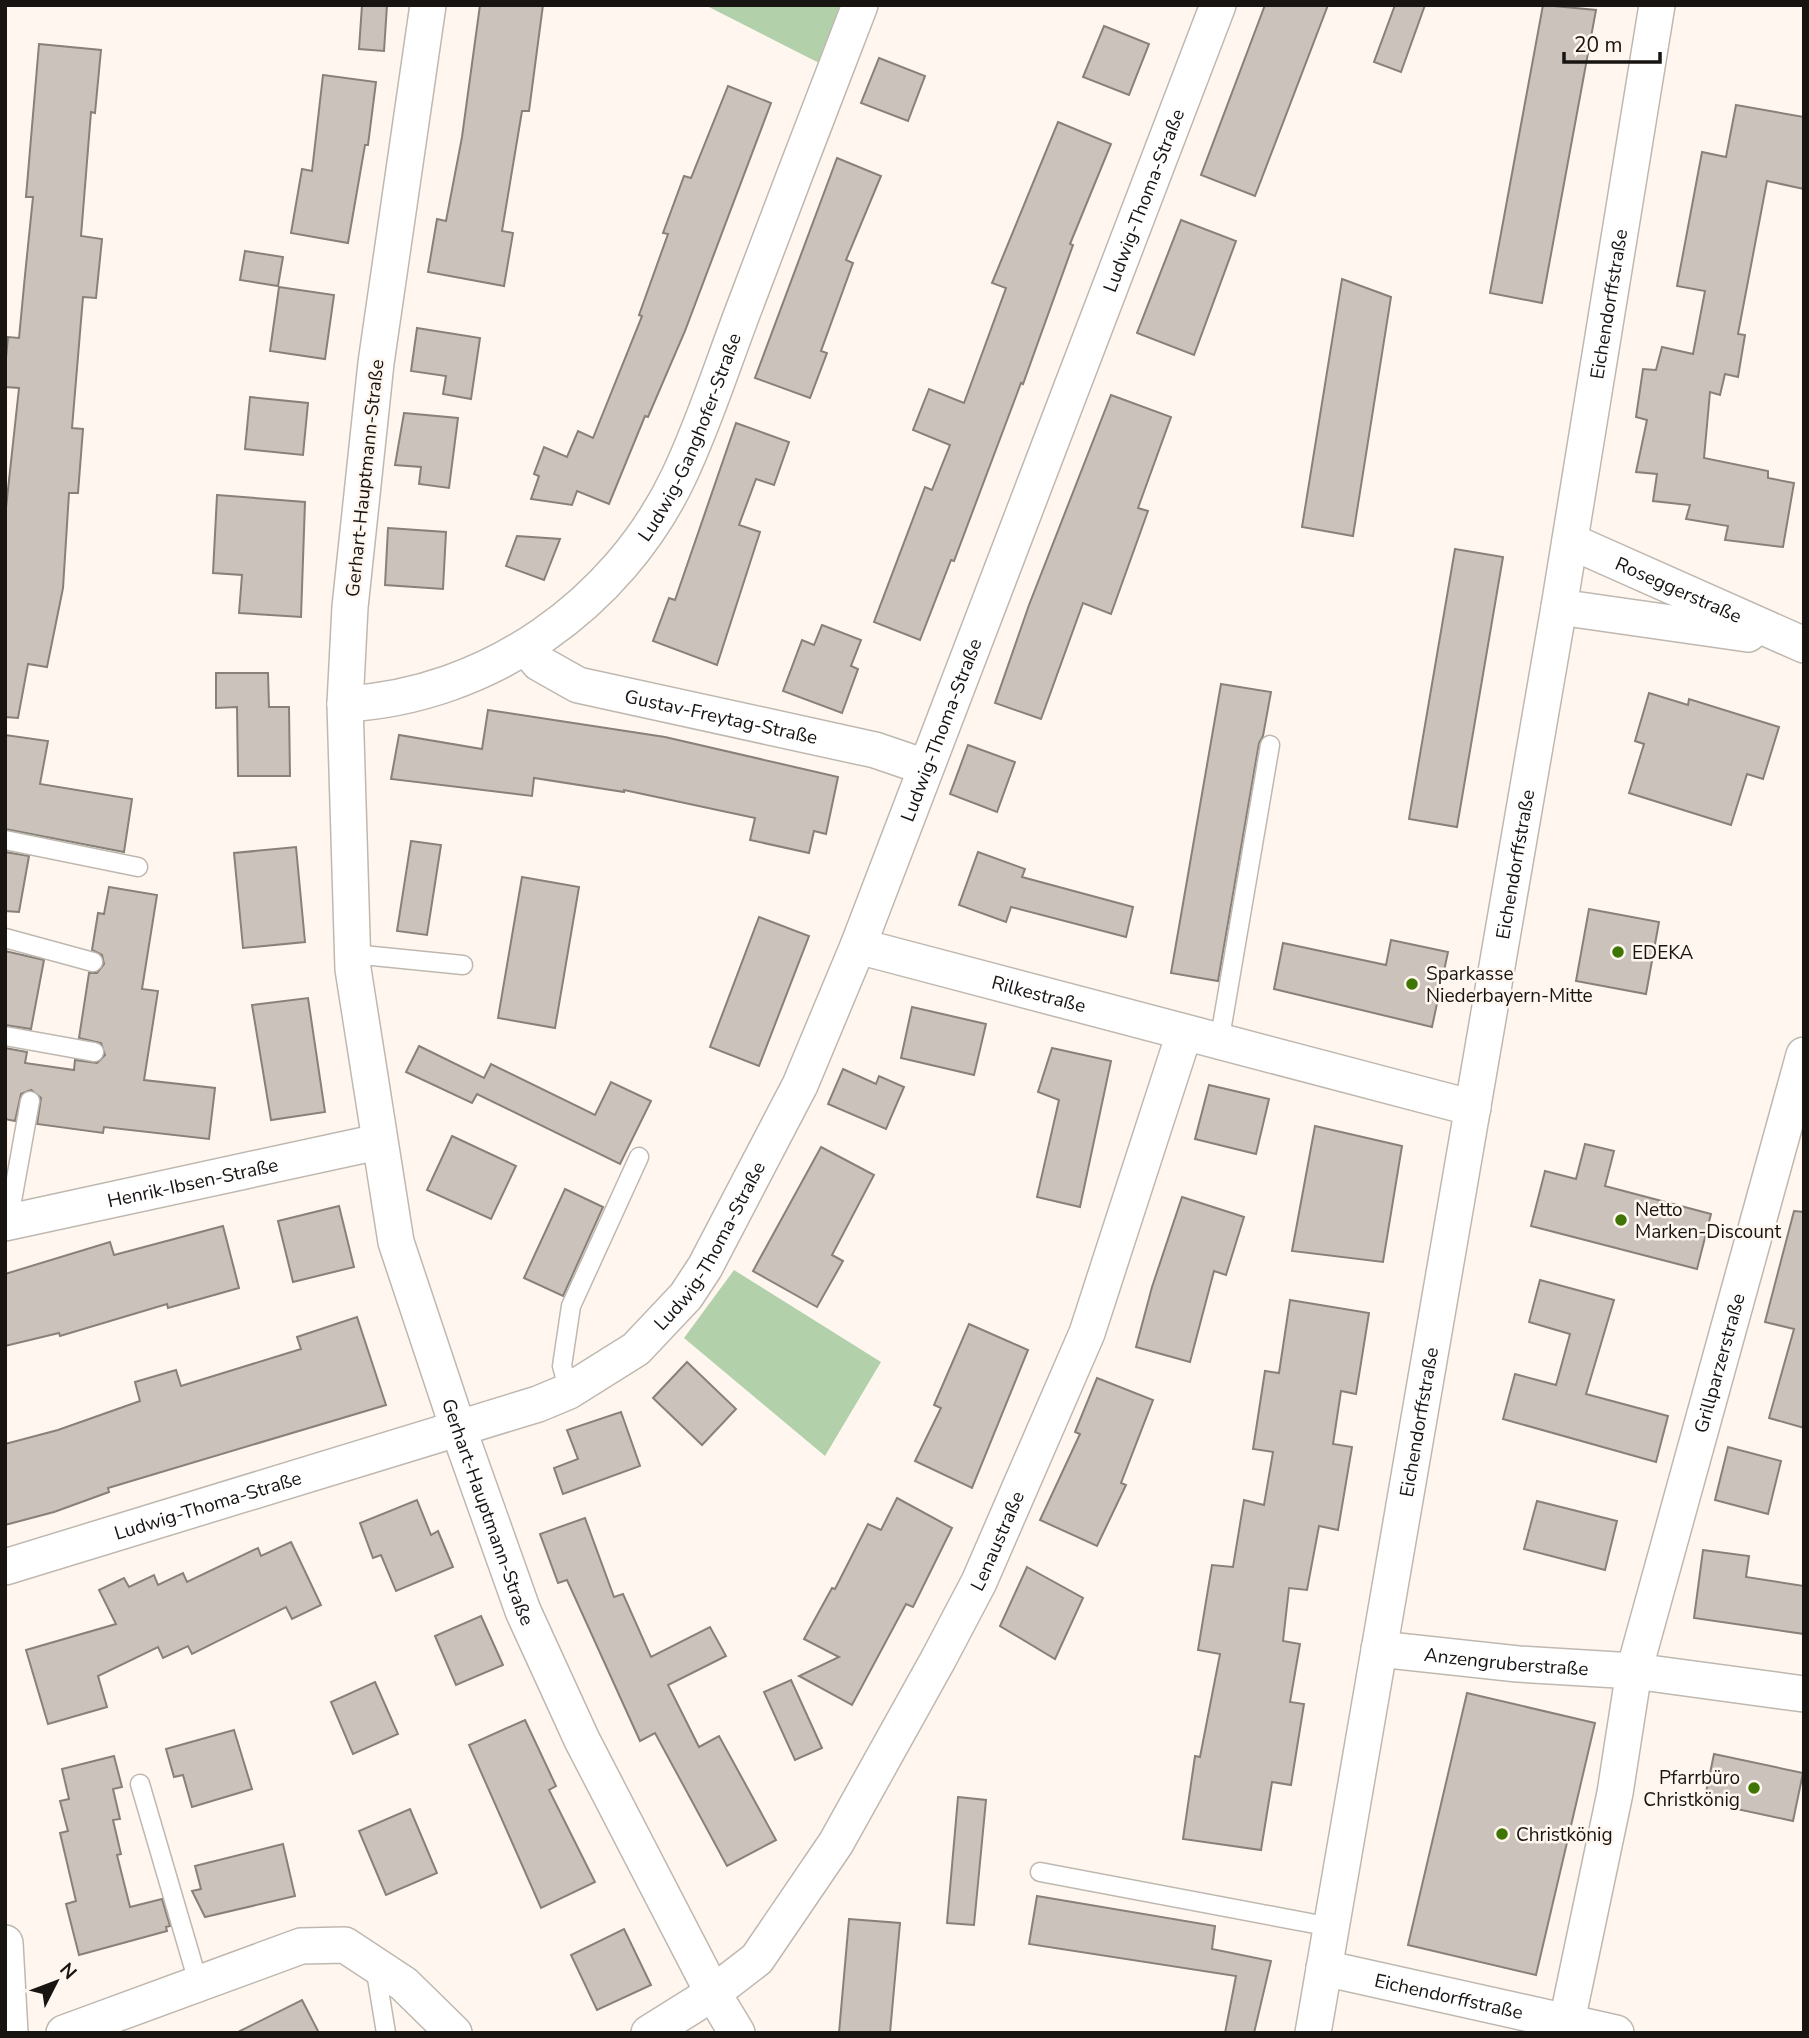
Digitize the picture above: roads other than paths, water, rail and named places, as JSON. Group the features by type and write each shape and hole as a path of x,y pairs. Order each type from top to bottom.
{"street":[{"name":"Gerhart-Hauptmann-Straße","path":"428,5 376,363 359,515 345,704 353,954 378,1142 396,1242 523,1611 582,1740 713,1993 737,2033"},
{"name":"Ludwig-Ganghofer-Straße","path":"345,704 385,702 492,665 526,647 600,591 633,552 680,475 860,5"},
{"name":"Ludwig-Thoma-Straße","path":"5,1567 538,1404 569,1391 636,1349 686,1296 705,1267 800,1085 858,946 1218,5"},
{"name":"Eichendorffstraße","path":"1313,2033 1559,607 1657,5"},
{"name":"Roseggerstraße","path":"1570,541 1795,642"},
{"name":"Roseggerstraße","path":"1559,607 1795,642"},
{"name":"Gustav-Freytag-Straße","path":"526,647 539,663 578,685 875,750 925,767"},
{"name":"Rilkestraße","path":"858,946 1473,1108"},
{"name":"Lenaustraße","path":"649,2033 713,1993 757,1959 836,1843 979,1582 1087,1333 1184,1034"},
{"name":"Grillparzerstraße","path":"1633,1671 1804,1055"},
{"name":"Henrik-Ibsen-Straße","path":"6,1223 378,1142"},
{"name":"Anzengruberstraße","path":"1379,1649 1518,1664 1633,1671 1804,1694"},
{"path":"1567,2021 1615,1793 1633,1671"},
{"path":"5,1943 8,2028"},
{"path":"64,2033 302,1946 345,1945 375,1962 404,1984 454,2033"},
{"name":"Eichendorffstraße","path":"1324,1968 1616,2033"}],"lane":[{"path":"1219,1043 1270,745"},
{"path":"5,840 138,867"},
{"path":"5,937 93,962"},
{"path":"353,954 463,965"},
{"path":"5,1036 94,1052"},
{"name":"Henrik-Ibsen-Straße","path":"6,1223 30,1101"},
{"path":"569,1391 562,1366 571,1306 639,1157"},
{"path":"139,1784 198,1982"},
{"path":"1040,1872 1331,1927"},
{"path":"375,1962 386,2033"}],"place":[{"name":"EDEKA","path":"1618,952"},
{"name":"Sparkasse Niederbayern-Mitte","path":"1412,984"},
{"name":"Netto Marken-Discount","path":"1621,1220"},
{"name":"Pfarrbüro Christkönig","path":"1754,1788"},
{"name":"Christkönig","path":"1502,1834"}]}
